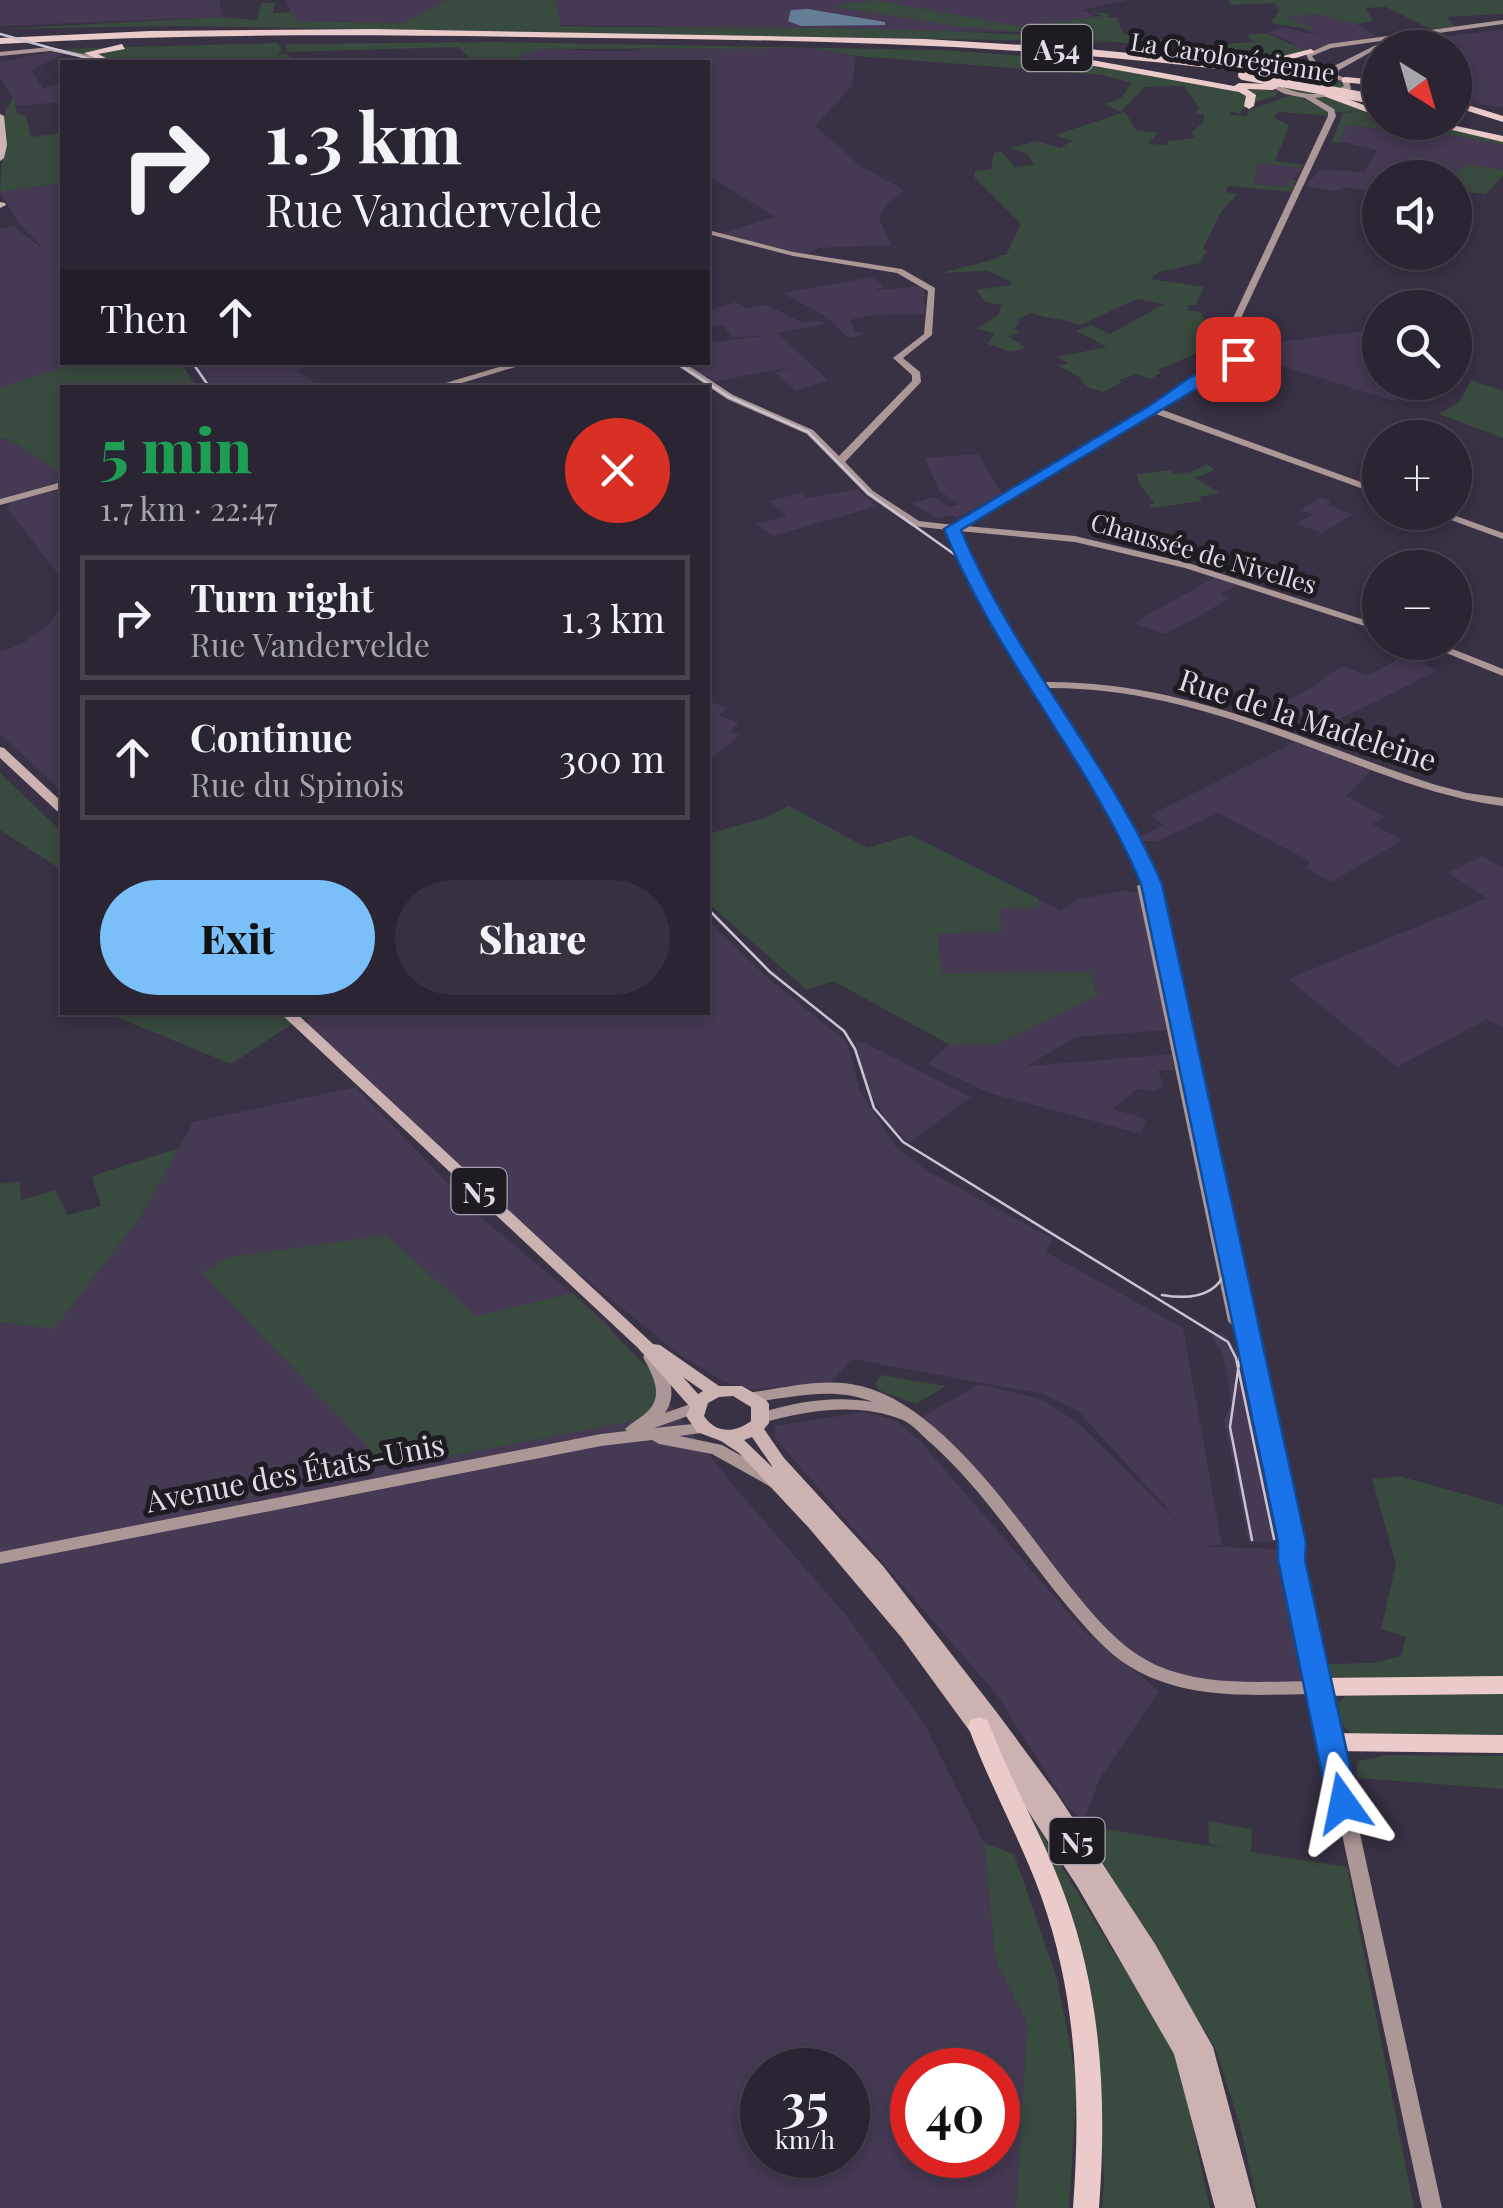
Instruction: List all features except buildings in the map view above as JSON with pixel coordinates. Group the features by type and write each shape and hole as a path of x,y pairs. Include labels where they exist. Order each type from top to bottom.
{"highway":[{"path":"0,29 499,33"},
{"name":"La Carolorégienne","path":"0,42 138,35 499,33 862,38 1081,50 1362,91"},
{"path":"47,49 474,38"},
{"name":"La Carolorégienne","path":"0,42 474,38 971,48 1246,72"},
{"path":"862,38 1108,44 1283,59 1310,52"},
{"path":"106,60 88,53 122,47"},
{"path":"971,48 1084,61 1208,83 1248,93 1252,98 1249,106"},
{"path":"1253,56 1294,71"},
{"path":"1340,78 1362,88"},
{"path":"1208,83 1274,87"},
{"path":"1322,97 1362,109"},
{"path":"1472,110 1503,122"},
{"path":"1332,114 1362,111"},
{"path":"1472,118 1503,122"},
{"path":"1472,123 1503,136"},
{"path":"1472,131 1503,136"},
{"path":"1318,1686 1503,1685"},
{"path":"979,1726 1052,1894 1074,1962 1090,2050 1092,2140 1086,2208"},
{"path":"1330,1742 1503,1744"}],"main road":[{"path":"1307,71 1315,66 1310,52 1364,39 1503,25"},
{"path":"1340,78 1307,71 1272,77 1274,87 1322,97 1348,87 1334,69 1363,51 1390,41 1503,25"},
{"path":"0,54 47,49 101,60"},
{"path":"47,49 86,60"},
{"path":"1322,97 1332,114 1229,337 1244,353 1242,356 952,529 968,565 1037,685 1097,781 1096,790 1129,848 1144,890 1236,1321 1248,1331 1318,1686 1432,2208"},
{"path":"0,158 4,145 1,110"},
{"path":"681,365 730,397 808,431 838,462 913,387 917,374 896,358 928,335 932,290 910,275 793,254 710,233"},
{"path":"444,385 517,365"},
{"path":"1154,410 1362,485"},
{"name":"Chaussée de Nivelles","path":"838,462 873,496 918,524 1075,539 1188,566 1362,622"},
{"path":"0,502 60,486"},
{"path":"1472,525 1503,536"},
{"path":"1470,660 1503,673"},
{"name":"Rue de la Madeleine","path":"1037,685 1144,692 1206,705 1412,780 1479,800 1503,802"},
{"path":"0,751 60,806"},
{"name":"N5","path":"289,1015 644,1344 697,1406 696,1420 703,1428 727,1436 746,1449 862,1574 979,1726 1084,1880 1184,2052 1226,2208"},
{"path":"638,1433 665,1400 664,1380 644,1344"},
{"name":"N5","path":"644,1344 673,1359 716,1392"},
{"path":"697,1406 716,1392 736,1390 754,1397 840,1388 878,1396 903,1409 946,1449 1106,1638 1127,1656 1149,1670 1204,1687 1318,1686"},
{"name":"N5","path":"754,1397 762,1408 759,1423 786,1472 877,1571 991,1720 1050,1800 1148,1950 1202,2047 1245,2208"},
{"path":"727,1436 785,1410 848,1404 914,1420"},
{"name":"Avenue des États-Unis","path":"638,1433 697,1406"},
{"name":"Avenue des États-Unis","path":"0,1558 638,1433 703,1428"},
{"path":"638,1433 704,1444 778,1483"}],"shaded area":[{"path":"0,0 219,0 223,17 0,26"},
{"path":"286,0 1128,0 1082,10 1096,16 1007,32 295,21"},
{"path":"1313,14 1357,24 1366,30 1362,30 1362,39 1306,51 1287,46 1294,43 1267,33 1283,27 1321,36 1305,30 1311,27 1284,18"},
{"path":"1503,30 1503,108 1472,103 1472,33"},
{"path":"667,47 811,48 856,56 852,86 815,126 859,165 904,190 888,203 879,218 891,245 818,248 806,255 718,234 776,217 710,177 710,60 516,60 542,49 622,51"},
{"path":"49,52 63,55 31,70 43,88 60,84 60,102 17,106 0,78 0,62"},
{"path":"1348,125 1362,127 1362,140 1472,139 1503,145 1503,170 1472,165 1472,160 1372,160 1377,150 1339,141"},
{"path":"1259,163 1302,168 1287,187 1253,184"},
{"path":"1319,170 1362,172 1362,190 1346,187 1335,191 1306,186"},
{"path":"60,183 60,365 71,365 0,388 0,229 13,226 46,251 18,223 0,192"},
{"path":"872,277 884,286 876,290 924,286 925,314 872,315 850,320 855,331 868,334 848,338 824,315 782,293"},
{"path":"736,302 746,308 767,305 801,322 820,321 825,324 777,333 828,380 796,391 774,372 798,366 712,382 683,365 710,365 710,343 761,336 732,337 723,325 710,327 710,310"},
{"path":"1362,331 1362,391 1250,356 1272,343"},
{"path":"193,365 315,365 296,370 317,385 207,385"},
{"path":"6,438 60,472 60,483 0,498 0,440"},
{"path":"978,454 1002,493 957,518 937,518 911,503 934,497 949,507 960,504 939,491 925,458"},
{"path":"60,489 60,576 7,508 11,502"},
{"path":"857,489 877,506 773,536 756,524 787,516 769,501 801,493 807,498"},
{"path":"1320,498 1331,501 1327,505 1353,514 1322,533 1296,524 1312,514 1300,510"},
{"path":"1215,577 1237,585 1220,594 1228,599 1196,618 1164,634 1134,623"},
{"path":"60,610 60,789 0,734 0,652 23,643 48,625"},
{"path":"1396,660 1426,660 1422,663 1437,671 1326,726 1275,706 1313,687 1339,668 1367,676"},
{"path":"710,702 727,708 719,716 739,722 729,732 740,735 710,759"},
{"path":"1295,742 1371,771 1346,796 1385,817 1372,824 1403,840 1331,882 1305,867 1311,862 1218,813 1158,841 1142,841 1139,837 1164,825 1150,815"},
{"path":"789,806 867,848 910,835 1061,911 1078,899 1124,891 1143,893 1168,1030 1076,1037 1027,1066 1172,1054 1174,1070 1158,1070 1164,1086 1156,1091 1137,1089 1113,1109 1146,1119 1141,1134 989,1093 928,1064 950,1044 833,981 807,990 710,905 710,833 765,818"},
{"path":"1482,856 1503,868 1503,1027 1487,1019 1397,1067 1288,979 1487,898 1448,873"},
{"path":"710,922 769,979 847,1042 860,1091 896,1147 926,1170 1053,1239 1046,1252 1183,1328 1222,1545 1202,1546 1292,1550 1318,1687 1237,1689 1158,1673 1081,1619 920,1418 980,1384 1040,1399 1076,1421 1182,1525 1078,1411 1043,1394 852,1359 831,1383 752,1389 725,1382 680,1355 562,1260 301,1028 313,1015 710,1015"},
{"path":"855,1041 971,1097 909,1143 888,1123 868,1089"},
{"path":"356,1087 478,1215 606,1322 738,1491 846,1615 925,1725 984,1843 995,1959 1027,2023 1020,2141 1020,2048 890,2048 890,2178 1018,2178 1016,2208 0,2208 0,1322 54,1328 142,1215 193,1122"},
{"path":"1222,1332 1235,1348 1241,1348 1242,1340 1244,1343 1244,1373 1277,1541 1249,1542 1224,1420 1230,1406 1229,1383 1222,1353 1212,1337"},
{"path":"864,1412 897,1421 921,1442 1083,1630 1159,1691 1099,1780 1084,1821 1067,1806 997,1695 775,1438 775,1426"}],"green space":[{"path":"446,0 556,0 561,26 906,30 1113,42 176,26 0,29 223,17 257,20 261,3 275,3 273,13 291,12 296,21 403,23"},
{"path":"875,0 1024,27 1102,16 1090,11 1117,18 1123,34 1226,47 1224,44 1254,42 1246,35 1267,33 1306,51 1275,58 955,26 830,6"},
{"path":"1228,0 1503,0 1503,14 1446,17 1456,27 1430,29 1386,7 1366,8 1373,21 1357,24 1313,14 1287,18 1314,28 1308,29 1270,23 1279,11 1275,3 1231,5"},
{"path":"500,42 944,50 1058,59 1233,88 1278,91 1276,96 1252,103 1253,98 1239,114 1230,111 1231,115 1247,116 1248,110 1292,95 1269,80 1289,74 1319,73 1348,83 1330,94 1362,107 1362,127 1348,125 1339,141 1343,143 1332,142 1343,113 1360,111 1335,112 1326,106 1332,116 1279,112 1274,117 1289,126 1275,161 1304,165 1302,168 1259,163 1253,184 1286,187 1290,180 1296,180 1292,192 1228,186 1226,192 1238,194 1221,212 1200,263 1159,272 1151,279 1204,287 1196,305 1189,305 1187,310 1202,313 1204,321 1227,327 1225,341 1158,370 1161,373 1150,379 1137,374 1119,380 1122,382 1103,392 1086,387 1079,377 1058,366 1068,363 1056,357 1107,347 1076,331 1091,325 1110,334 1164,304 1137,299 1080,325 1031,313 1017,320 1020,322 1014,329 1020,332 1008,336 1026,348 1012,352 987,344 995,333 976,329 998,315 1002,305 986,302 976,290 1011,285 1010,281 987,271 941,273 1006,255 1021,224 975,178 974,171 991,169 994,153 1001,151 1015,167 1034,165 1028,154 1011,148 1037,141 1060,148 1072,141 1055,135 1125,112 1136,130 1158,133 1148,144 1168,145 1167,141 1195,138 1192,132 1205,120 1203,114 1195,114 1199,107 1184,86 1145,87 1120,112 1105,104 1122,97 1131,83 1102,75 856,56 811,48 542,49 516,60 469,60 458,47 287,52 286,44"},
{"path":"278,43 282,51 275,57 286,53 292,60 104,60 63,49"},
{"path":"14,96 17,114 26,115 31,137 60,133 60,183 0,192 5,111"},
{"path":"1472,132 1503,140 1503,145 1472,139"},
{"path":"1472,165 1503,170 1503,176 1486,194 1472,192"},
{"path":"73,365 182,365 196,385 60,385 60,472 6,438 0,440 0,388"},
{"path":"1472,380 1503,391 1503,438 1472,426 1472,420 1455,420 1439,414 1459,402 1472,400"},
{"path":"1207,464 1215,470 1195,478 1220,493 1199,497 1202,501 1152,508 1149,505 1154,503 1137,474 1191,472"},
{"path":"0,773 60,830 60,869 0,830"},
{"path":"789,806 867,848 910,835 1039,899 1038,908 999,909 1002,931 937,934 942,973 1090,972 1097,996 997,1044 950,1045 833,981 807,990 710,905 710,833 765,818"},
{"path":"111,1015 287,1015 295,1022 231,1064"},
{"path":"179,1148 142,1215 54,1329 0,1322 0,1184 20,1181 21,1200 55,1190 68,1215 101,1206 92,1176"},
{"path":"386,1235 476,1316 573,1293 665,1385 654,1417 388,1468 202,1273 229,1257"},
{"path":"882,1375 946,1386 916,1404 878,1390 875,1383"},
{"path":"1399,1476 1503,1505 1503,1685 1335,1686 1327,1664 1373,1663 1401,1656 1406,1637 1381,1629 1396,1564 1372,1479"},
{"path":"1503,1694 1503,1739 1360,1737 1343,1725 1336,1705 1346,1696"},
{"path":"1388,1755 1503,1756 1503,1789 1357,1778 1357,1761"},
{"path":"1026,1808 1178,2057 1210,2208 1102,2208 1104,2181 1095,2035"},
{"path":"1208,1821 1252,1829 1251,1852 1347,1867 1414,2208 1258,2208 1240,2125 1215,2048 1080,1825 1224,1848 1209,1844"},
{"path":"984,1843 1014,1854 1057,1979 1077,2082 1069,2208 1016,2208 1027,2023 995,1959"}],"water":[{"path":"808,9 885,25 801,26 788,21 791,10"}],"tram line":[{"path":"0,34 94,60"},
{"path":"194,365 208,385"},
{"path":"680,365 729,397 808,432 868,493 961,559 1132,846 1149,892 1167,968 1244,1328 1238,1369"},
{"path":"710,911 770,972 844,1031 855,1049 874,1108 903,1142 1228,1342 1238,1369"},
{"path":"1162,1295 1203,1294 1218,1283 1228,1264"},
{"path":"1238,1369 1274,1539"},
{"path":"1238,1369 1230,1427 1252,1540"}],"route":[{"path":"1238,359 1195,381 1154,410 952,529 964,558 1018,653 1128,830 1152,884 1248,1321 1255,1372 1292,1542 1292,1560 1343,1803"}]}
